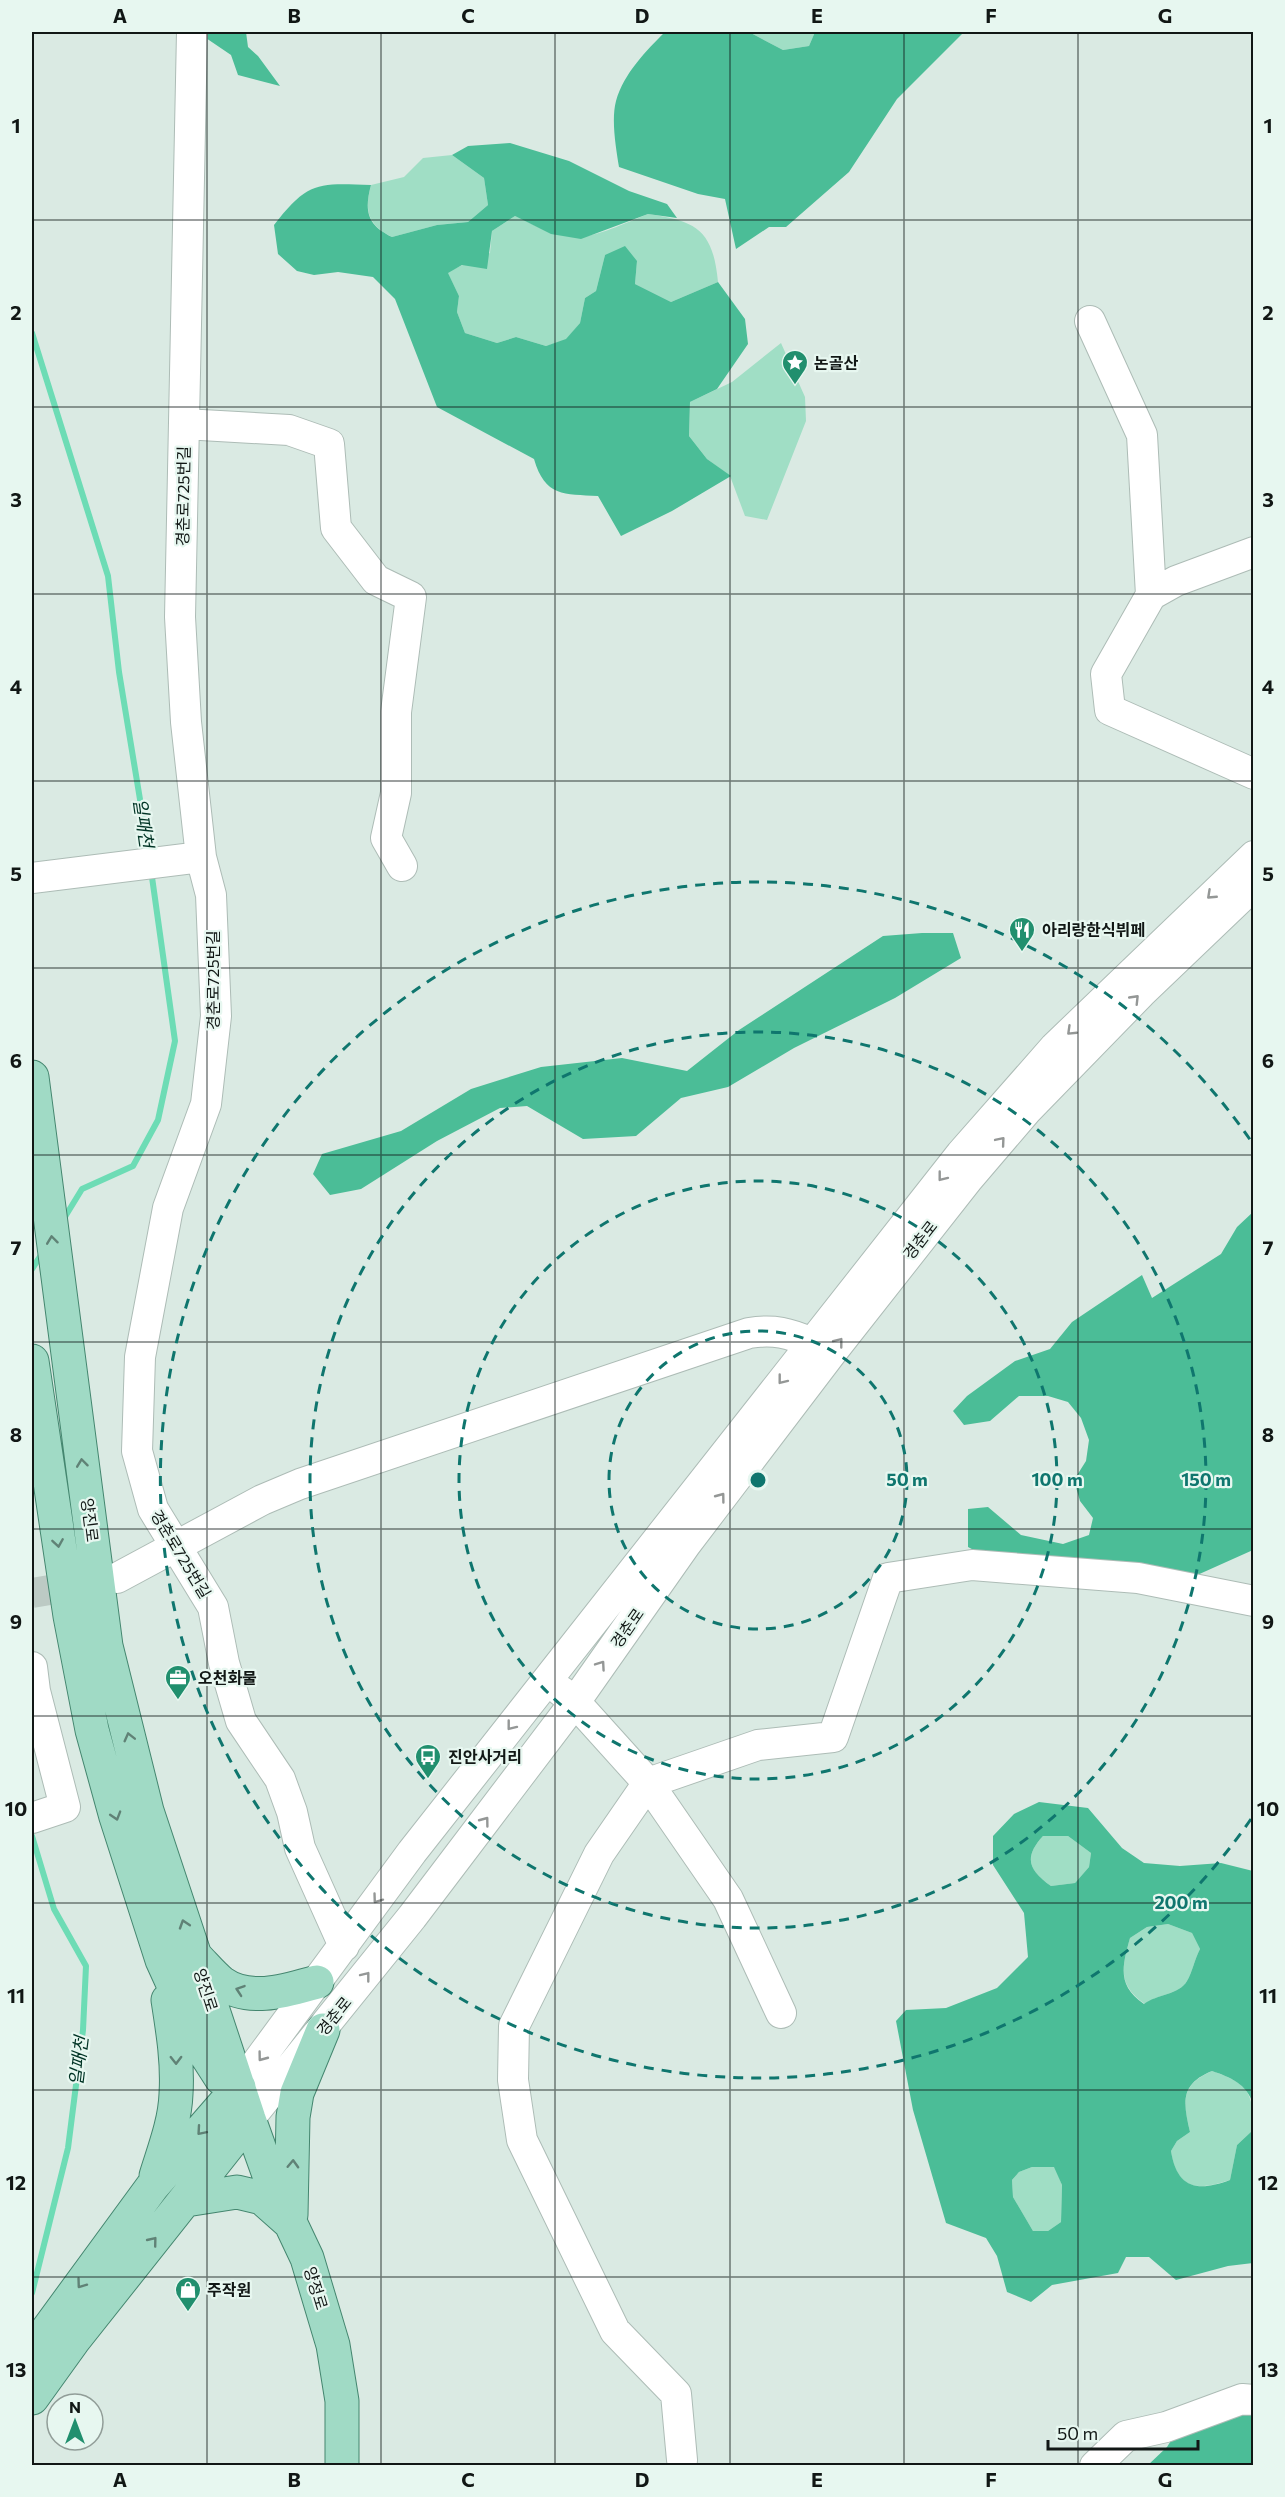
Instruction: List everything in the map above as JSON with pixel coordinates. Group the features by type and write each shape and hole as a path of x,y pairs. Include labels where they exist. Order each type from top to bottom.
{"main road":[{"name":"양진로","path":"32,1077 106,1646 147,1810 240,2100"},
{"name":"양진로","path":"32,1361 70,1616 93,1730 116,1817 162,1960 203,2050 240,2100"},
{"path":"195,1956 223,1984 247,1994 280,1992 317,1982"},
{"path":"152,2187 168,2139 176,2096 176,2048 162,1960"},
{"path":"290,2223 293,2117 297,2093 323,2030"},
{"name":"경춘로","path":"35,2347 152,2187 240,2100"},
{"name":"경춘로","path":"36,2392 73,2341 186,2200 240,2100"},
{"name":"양정로","path":"240,2100 273,2186 307,2258 333,2345 342,2401 342,2466"},
{"path":"186,2200 237,2192 262,2198 290,2223"}],"street":[{"name":"경춘로725번길","path":"192,32 180,617 195,857 212,895 216,1016 206,1104 168,1208 140,1357 137,1450 153,1509 213,1607 224,1663 241,1721 280,1779 292,1812 300,1848 344,1946"},
{"path":"1090,321 1142,435 1151,595"},
{"path":"184,424 289,430 329,444 336,528 376,580 411,597 396,712 396,793 386,838 402,866"},
{"path":"1254,552 1176,581 1151,595 1106,674 1110,710 1254,774"},
{"name":"경춘로","path":"240,2100 317,1982 412,1852 961,1154 1055,1047 1254,856"},
{"path":"32,878 195,857"},
{"name":"경춘로","path":"240,2100 323,2030 575,1702 686,1544 832,1352 968,1179 1035,1101 1141,993 1254,885"},
{"path":"117,1578 175,1546 300,1484 724,1339 770,1330 788,1332 812,1343"},
{"path":"682,2460 676,2394 615,2331 522,2140 513,2080 514,2026 599,1854 648,1783 758,1745 833,1737 888,1578 972,1565 1138,1578 1254,1601"},
{"path":"32,1667 35,1691 65,1807 42,1815"},
{"path":"547,1680 575,1702 648,1783 728,1899 781,2013"},
{"path":"1095,2466 1126,2436 1166,2427 1242,2399 1254,2400"}],"green space":[{"path":"203,32 246,32 248,47 258,56 280,86 238,75 231,55 203,36"},
{"path":"665,32 749,32 783,50 809,46 815,32 964,32 897,99 849,172 786,227 769,227 736,249 725,199 698,194 619,167 614,125 616,101 630,72"},
{"path":"749,32 815,32 809,46 783,50"},
{"path":"510,143 569,161 629,191 667,204 677,218 648,214 581,239 551,234 515,216 492,231 487,269 462,265 448,273 459,296 457,312 465,333 497,343 516,337 546,346 566,339 580,323 585,298 596,291 605,255 625,246 637,261 635,284 671,302 718,282 745,319 748,344 717,389 690,402 689,436 707,459 731,476 672,511 621,536 598,496 557,491 544,481 534,459 437,407 395,299 373,277 338,272 314,275 297,271 278,254 274,225 306,192 326,185 371,185 368,202 370,216 377,227 392,237 437,225 468,222 488,205 484,178 452,155 468,146"},
{"path":"452,155 484,178 488,205 468,222 437,225 392,237 373,222 368,210 371,185 404,177 423,158"},
{"path":"648,214 679,220 700,231 712,250 718,282 671,302 635,284 637,261 605,255 596,291 585,298 580,323 566,340 546,346 516,337 497,343 465,333 457,312 459,296 447,272 490,253 492,231 515,216 554,233 582,236 610,229"},
{"path":"781,343 805,397 806,421 767,520 745,516 730,476 707,459 689,436 690,402 732,382"},
{"path":"953,933 961,958 895,998 794,1048 728,1087 681,1098 636,1136 583,1139 527,1106 500,1108 437,1141 361,1189 330,1195 313,1174 322,1154 401,1131 471,1089 541,1067 622,1058 687,1071 739,1030 883,936"},
{"path":"1253,1212 1253,1550 1195,1576 991,1559 968,1547 968,1509 988,1507 1021,1535 1063,1544 1089,1535 1093,1518 1080,1501 1074,1480 1086,1461 1089,1440 1081,1418 1068,1402 1048,1396 1019,1396 990,1421 964,1425 953,1411 967,1396 1015,1361 1050,1349 1072,1322 1142,1275 1152,1298 1221,1254 1237,1227"},
{"path":"1039,1802 1088,1808 1122,1848 1144,1863 1180,1866 1221,1863 1253,1871 1253,2104 1247,2091 1231,2079 1212,2071 1202,2076 1194,2082 1186,2095 1185,2103 1190,2132 1177,2141 1171,2151 1178,2173 1184,2180 1199,2186 1219,2184 1230,2180 1237,2145 1253,2130 1253,2263 1228,2266 1176,2280 1149,2257 1126,2257 1118,2273 1052,2285 1031,2302 1007,2292 997,2256 986,2238 946,2223 913,2110 896,2021 906,2010 946,2008 997,1988 1028,1957 1024,1913 993,1865 993,1836 1014,1814","holes":["1043,1836 1068,1836 1091,1853 1089,1867 1075,1883 1051,1886 1038,1875 1031,1863 1031,1857","1168,1924 1192,1933 1200,1949 1189,1978 1183,1986 1144,2004 1129,1990 1124,1967 1130,1938 1147,1927","1032,2167 1054,2167 1062,2185 1061,2222 1048,2231 1033,2231 1013,2197 1012,2180 1019,2172"]},
{"path":"1043,1836 1068,1836 1091,1853 1089,1867 1075,1883 1051,1886 1038,1875 1031,1863 1031,1857"},
{"path":"1168,1924 1192,1933 1200,1949 1189,1978 1183,1986 1145,2004 1130,1990 1124,1975 1130,1938 1147,1927"},
{"path":"1212,2071 1234,2080 1246,2091 1252,2107 1253,2130 1237,2145 1230,2180 1208,2186 1198,2186 1190,2184 1178,2174 1171,2151 1177,2141 1190,2132 1185,2103 1189,2089 1194,2082"},
{"path":"1032,2167 1055,2167 1062,2185 1061,2222 1048,2231 1033,2231 1013,2197 1012,2180 1019,2172"},
{"path":"1253,2409 1253,2465 1147,2466 1167,2447 1177,2431"}],"waterway":[{"name":"일패천","path":"32,333 108,576 119,672 149,854"},
{"name":"일패천","path":"63,1220 82,1189 133,1166 158,1120 175,1041 151,870"},
{"name":"일패천","path":"32,1269 43,1252"},
{"name":"일패천","path":"32,1836 54,1909 86,1966 83,2030 68,2148 32,2293"}],"tunnel":[{"path":"32,1593 91,1583"}],"place":[{"name":"논골산","path":"795,386"},
{"name":"아리랑한식뷔페","path":"1022,953"},
{"name":"오천화물","path":"178,1701"},
{"name":"진안사거리","path":"428,1780"},
{"name":"주작원","path":"188,2313"}]}
